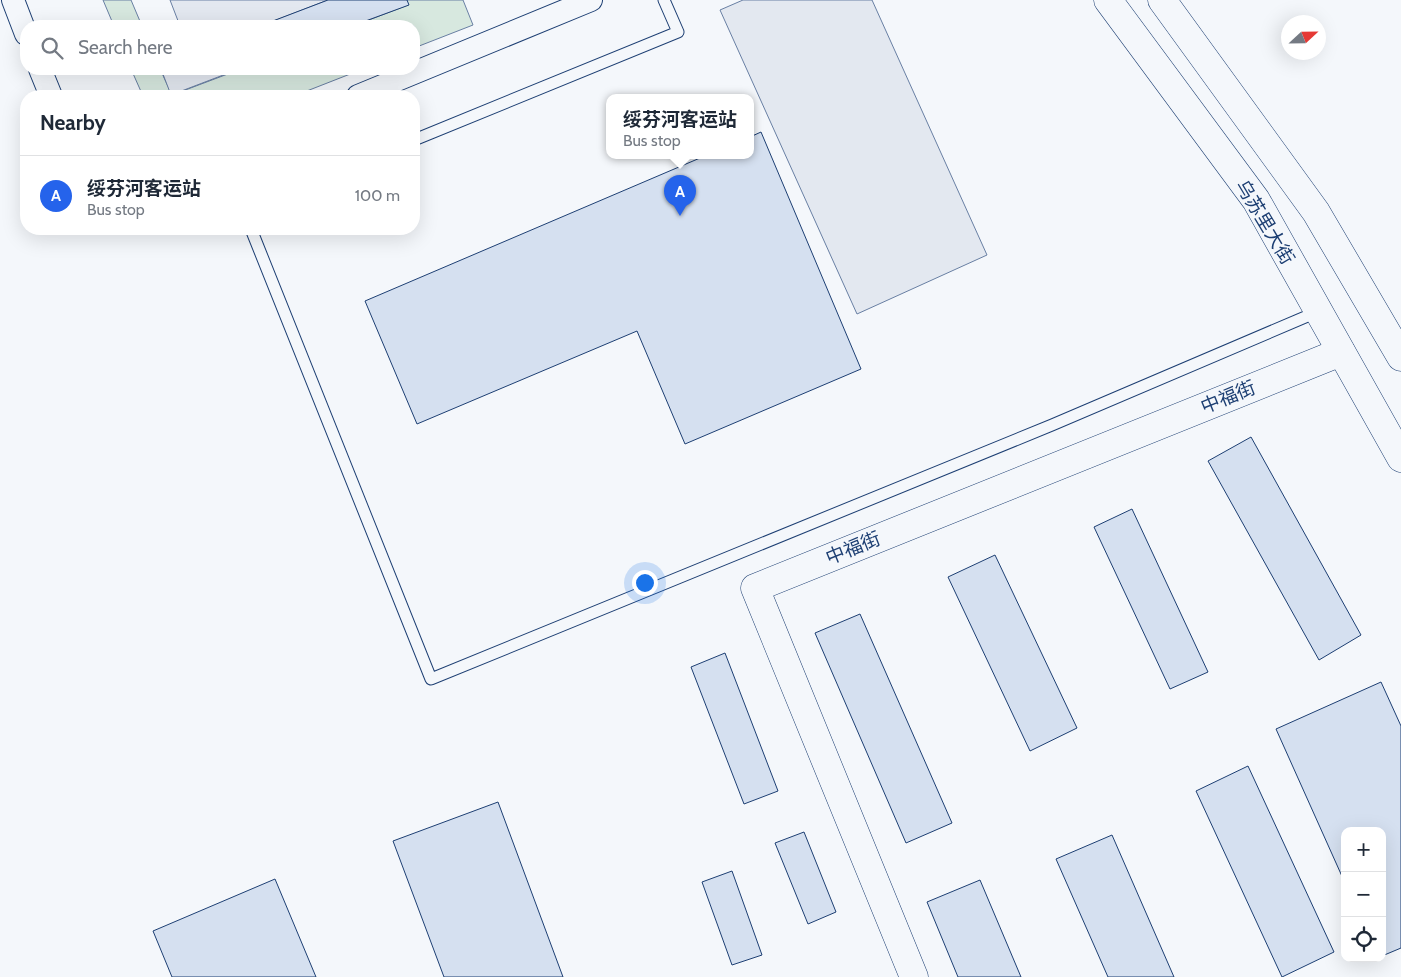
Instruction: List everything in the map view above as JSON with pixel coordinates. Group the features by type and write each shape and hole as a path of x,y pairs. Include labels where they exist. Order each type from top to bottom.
{"main road":[{"name":"乌苏里大街","path":"1108,0 1256,200 1317,312 1401,458"},
{"path":"1162,0 1316,212 1401,357"},
{"name":"中福街","path":"914,977 755,588 1341,352"}],"street":[{"path":"13,0 21,20"},
{"path":"420,70 591,0"},
{"path":"42,75 48,90"},
{"path":"373,90 409,75"}],"lane":[{"path":"420,138 678,32 664,0"},
{"path":"253,235 431,679 1052,424 1317,312"}],"shaded area":[{"path":"103,0 131,0 139,20 111,20"},
{"path":"170,0 328,0 276,20 178,20"},
{"path":"407,0 463,0 473,25 420,46 420,20 369,20 408,5"},
{"path":"743,0 872,0 987,255 857,314 720,10"},
{"path":"134,75 163,75 170,90 140,90"},
{"path":"163,75 223,75 184,90 169,90"},
{"path":"225,75 348,75 309,90 185,90"}],"building":[{"path":"328,0 407,0 409,5 368,20 276,20"},
{"path":"761,132 861,369 685,444 637,331 417,424 365,301 698,159 754,159 754,135"},
{"path":"1251,437 1361,635 1319,660 1208,461"},
{"path":"1132,509 1208,672 1170,689 1094,527"},
{"path":"995,555 1077,728 1030,751 948,577"},
{"path":"860,614 952,823 906,843 815,633"},
{"path":"725,653 778,791 744,804 691,667"},
{"path":"1381,682 1401,726 1401,948 1386,954 1386,827 1341,827 1341,874 1276,729"},
{"path":"1248,766 1334,952 1282,977 1196,791"},
{"path":"498,802 563,977 444,977 393,841"},
{"path":"804,832 836,912 808,924 775,843"},
{"path":"1112,835 1174,977 1108,977 1056,859"},
{"path":"732,871 762,955 732,965 702,882"},
{"path":"275,879 316,977 172,977 153,931"},
{"path":"980,880 1021,977 958,977 927,902"}],"place":[{"name":"绥芬河客运站","path":"680,216"}]}
